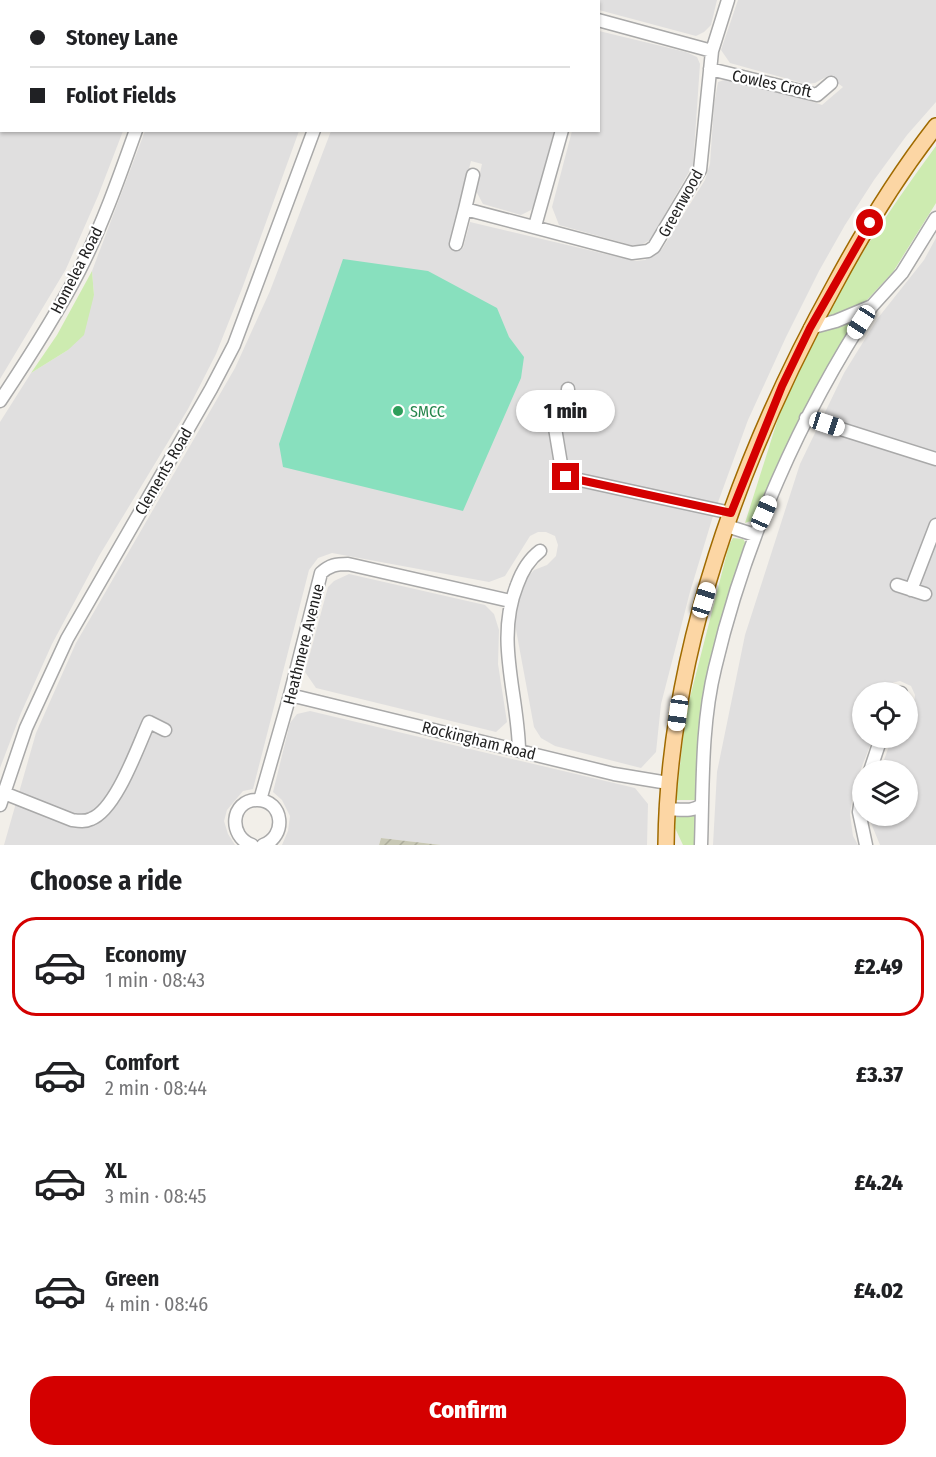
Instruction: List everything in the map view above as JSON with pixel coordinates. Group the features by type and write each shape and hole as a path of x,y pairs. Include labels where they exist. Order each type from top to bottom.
{"main road":[{"path":"666,845 668,783 678,713 698,618 729,520 782,386 810,328 880,206 915,152 936,126"}],"street":[{"name":"Greenwood","path":"465,209 632,253 648,251 654,247 700,170 712,51 728,0"},
{"path":"600,21 712,51"},
{"name":"Cowles Croft","path":"710,69 817,95 831,83"},
{"name":"Homelea Road","path":"0,401 36,348 79,270 115,189 135,132"},
{"name":"Clements Road","path":"2,799 26,729 67,639 234,345 313,132"},
{"path":"535,226 561,132"},
{"path":"456,244 473,175"},
{"path":"701,845 705,727 714,669 755,535 806,418 840,355 872,306 902,273 936,218"},
{"path":"810,328 836,321 872,306"},
{"path":"588,410 567,395 554,422 562,470 566,477 729,520 755,535"},
{"path":"806,418 936,459"},
{"path":"911,590 936,525"},
{"path":"519,750 518,723 508,674 506,629 510,601 521,574 531,558 540,551"},
{"name":"Heathmere Avenue","path":"260,800 321,573 334,564 348,564 510,601"},
{"path":"897,585 925,594"},
{"name":"Rockingham Road","path":"290,695 614,774 668,783"},
{"path":"2,799 72,820 91,819 102,813 118,791 149,722 165,730"},
{"path":"252,845 238,836 235,817 248,802 260,800 272,806 279,816 280,823 277,835 263,845"},
{"path":"666,809 693,809 699,808 702,804"},
{"path":"862,826 866,845"}],"shaded area":[{"path":"600,0 717,0 711,25 696,36 600,10"},
{"path":"738,0 936,0 936,102 907,135 845,225 786,337 748,420 713,516 690,592 661,704 656,752 641,768 555,746 541,738 534,727 514,619 519,597 527,578 534,570 547,565 556,556 558,545 555,536 546,532 538,532 530,536 505,576 489,582 332,553 318,558 309,570 253,789 243,791 227,810 224,821 235,845 4,845 36,733 76,643 235,368 270,291 331,132 554,132 535,203 531,210 521,215 483,204 476,191 482,164 471,161 449,246 463,248 470,222 635,261 645,260 662,249 705,180 710,164 718,82 727,79 822,105 843,87 828,76 815,83 806,84 730,63 721,50"},
{"path":"600,31 686,52 697,57 700,64 693,165 650,240 641,245 631,245 559,225 552,207 572,132 600,132"},
{"path":"0,132 123,132 66,269 0,379"},
{"path":"145,132 299,132 216,354 188,409 99,556 52,644 21,713 0,768 0,422 31,373 68,350 94,295 92,271"},
{"path":"936,238 936,845 880,845 872,826 918,826 918,760 884,760 888,748 918,748 918,682 900,681 852,682 852,748 869,748 864,760 852,760 850,814 853,836 858,845 713,845 717,772 745,635 800,464 844,373 878,318 924,260"},
{"path":"349,574 485,605 494,614 499,630 498,664 507,722 496,732 316,688 305,672 328,587 334,581"},
{"path":"310,711 635,788 648,804 647,845 441,845 381,838 379,845 282,845 288,831 290,816 282,800 273,792 290,723 297,714"},
{"path":"381,838 441,845 379,845"}],"green space":[{"path":"936,146 936,203 893,272 866,301 823,320 876,231"},
{"name":"SMCC","path":"343,259 428,271 497,308 509,337 524,357 521,378 463,511 283,467 279,444"},
{"path":"92,271 94,295 84,335 68,350 31,373 57,335"},
{"path":"852,319 854,323 783,452 754,520 745,523 781,409 817,331"},
{"path":"733,538 743,539 747,545 716,641 699,734 697,794 695,800 676,800 686,713 729,545"},
{"path":"675,815 696,815 699,820 698,845 683,845 675,828"}],"place":[{"name":"SMCC","path":"398,411"}],"route":[{"path":"566,477 731,513 782,386 810,328 870,223"}]}
